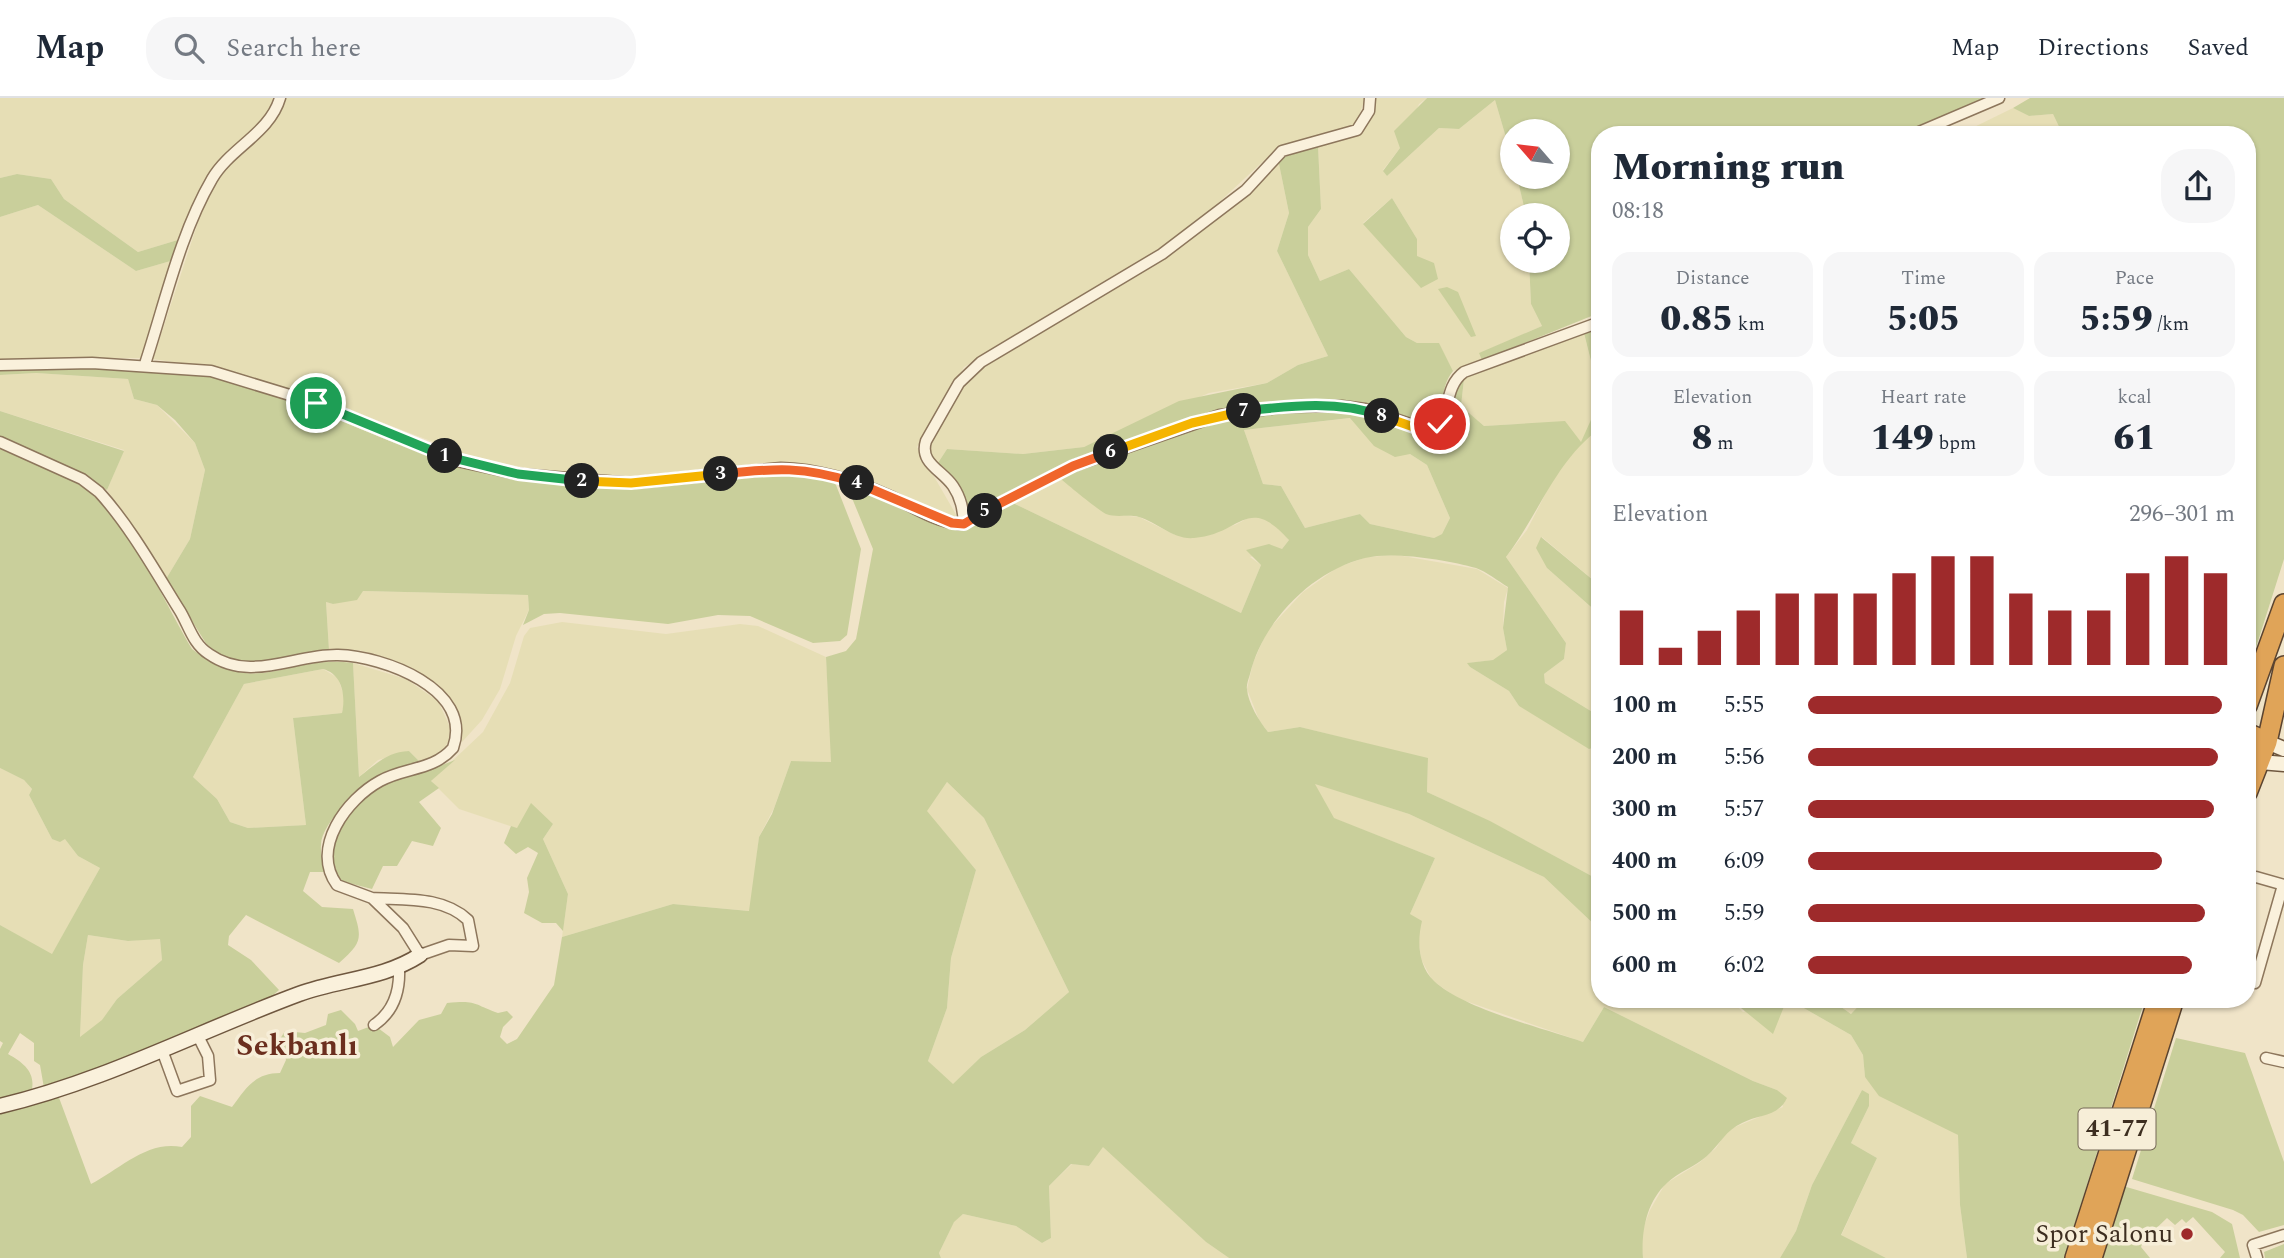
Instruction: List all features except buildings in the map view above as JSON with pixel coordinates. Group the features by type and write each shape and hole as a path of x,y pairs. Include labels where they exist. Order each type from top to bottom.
{"highway":[{"path":"2256,681 2284,604"},
{"path":"2256,760 2275,746 2284,666"},
{"path":"2256,737 2275,746"},
{"name":"41-77","path":"2076,1258 2155,1008"},
{"name":"41-77","path":"2092,1258 2171,1008"}],"street":[{"path":"145,364 202,197 220,167 267,123 280,98"},
{"path":"964,524 959,495 927,460 924,450 926,441 964,377 995,352 1162,254 1247,190 1282,151 1357,130 1367,117 1370,98"},
{"path":"1933,126 1999,98"},
{"path":"0,365 145,364 211,371 319,404 445,457 518,474 631,483 781,468 803,469 871,488 943,521 964,524 1073,466 1220,415 1285,407 1342,406 1365,410 1431,432 1444,418 1450,388 1464,372 1591,325"},
{"path":"0,442 82,479 99,492 174,602 196,642 209,655 229,665 242,667 269,666 325,656 358,658 413,676 442,696 456,724 453,748 435,764 392,776 375,784 350,808 330,836 328,848 334,881 340,887 372,898 442,904 468,919 472,946 449,945 420,955 399,969 301,993 81,1083 0,1105"},
{"path":"2256,762 2284,764"},
{"path":"2256,877 2284,885 2256,980"},
{"path":"372,898 403,928 420,955"},
{"path":"374,1026 386,1015 396,997 399,969"},
{"path":"162,1050 177,1091 210,1080 208,1056 198,1036"},
{"path":"2266,1058 2284,1062"},
{"path":"2257,1258 2253,1245 2284,1235"}],"shaded area":[{"path":"0,98 275,98 270,112 215,166 181,239 138,252 64,199 51,179 17,174 0,178"},
{"path":"283,98 1365,98 1355,128 1272,153 1173,245 964,367 917,447 958,518 817,465 736,467 596,479 481,460 312,396 218,369 153,359 203,207 222,168"},
{"path":"1373,98 1427,98 1419,104 1400,148 1383,170 1387,176 1439,128 1459,129 1495,100 1501,119 1500,189 1520,189 1523,203 1500,203 1500,273 1530,273 1531,304 1542,326 1480,353 1482,360 1453,371 1439,344 1417,343 1406,337 1349,269 1320,281 1308,255 1308,227 1321,209 1318,146 1354,137 1362,131","holes":["1392,198 1417,239 1416,256 1363,223"]},
{"path":"2013,108 2029,116 2053,114 2059,126 1976,126"},
{"path":"1278,159 1289,213 1277,251 1328,356 1298,365 1267,383 1209,393 1084,447 1023,454 947,449 936,466 930,461 928,445 963,382 973,372 1147,268"},
{"path":"38,205 136,271 174,260 142,358 0,359 0,217"},
{"path":"1584,333 1591,361 1591,424 1583,441 1591,435 1591,578 1542,537 1547,568 1591,607 1591,711 1545,683 1544,674 1564,659 1566,643 1506,557 1527,530 1554,477 1581,442 1518,424 1484,426 1461,406 1464,379"},
{"path":"36,373 128,379 134,399 157,405 195,443 205,470 190,539 166,579 107,490 124,450 0,411 0,375"},
{"path":"1351,418 1375,446 1410,454 1427,465 1450,518 1442,534 1434,538 1370,524 1360,514 1305,528 1281,486 1263,484 1244,430"},
{"path":"1060,478 1107,514 1139,517 1175,535 1235,525 1250,517 1261,517 1274,523 1289,540 1282,549 1250,557 1261,565 1241,613 1013,503"},
{"path":"1397,555 1477,569 1508,588 1504,602 1503,628 1507,650 1494,660 1468,663 1470,667 1509,691 1519,706 1591,742 1591,876 1491,822 1427,792 1428,759 1300,727 1268,732 1259,720 1247,689 1253,663 1267,631 1303,592 1338,567 1367,557"},
{"path":"362,591 528,595 529,610 516,636 500,689 482,720 462,742 461,722 456,706 431,681 383,657 358,650 329,650 326,602 333,604"},
{"path":"562,622 666,634 740,624 758,626 826,657 832,762 791,761 774,808 759,837 750,911 673,904 562,937 568,894 543,839 553,824 516,828 459,809 431,781 483,732 510,683 524,636 530,628"},
{"path":"353,663 406,679 438,701 450,727 450,738 437,756 420,762 409,751 378,760 359,777"},
{"path":"323,669 338,678 345,699 342,713 293,718 306,825 248,828 230,822 217,799 193,777 244,684"},
{"path":"0,768 24,780 32,789 29,795 52,839 65,838 78,856 100,868 52,955 0,925"},
{"path":"947,782 984,818 1069,992 1025,1030 981,1057 953,1085 928,1061 947,1008 951,958 976,870 926,811"},
{"path":"1314,783 1409,814 1544,877 1591,921 1591,1008 1603,1008 1583,1042 1457,998 1432,980 1421,959 1418,937 1410,914 1435,858 1333,818"},
{"path":"88,935 128,941 160,938 162,960 117,999 102,1021 80,1038 83,965"},
{"path":"1606,1008 1739,1008 1743,1012 1757,1008 1804,1008 1851,1035 1863,1055 1865,1077 1958,1135 1960,1205 1967,1258 1886,1258 1841,1236 1877,1158 1851,1143 1869,1106 1862,1090 1812,1185 1796,1231 1780,1258 1643,1258 1641,1234 1650,1210 1665,1184 1699,1163 1716,1148 1728,1130 1783,1107 1777,1090 1753,1081"},
{"path":"1843,1008 1857,1008 1851,1014"},
{"path":"1103,1146 1206,1242 1229,1258 941,1258 939,1253 954,1221 963,1214 1016,1226 1042,1243 1051,1238 1049,1186 1072,1164 1089,1166"}],"green space":[{"path":"1427,98 1985,98 1920,126 1591,126 1591,316 1482,360 1479,353 1542,326 1531,304 1530,273 1570,273 1570,203 1523,203 1520,189 1570,189 1570,119 1501,119 1495,100 1459,129 1439,128 1387,176 1383,171 1400,148 1394,131"},
{"path":"2030,98 2284,98 2284,559 2256,648 2256,126 2059,126 2053,114 2029,116 2013,108"},
{"path":"1318,146 1321,209 1308,227 1308,255 1320,281 1349,269 1406,337 1417,343 1439,343 1453,371 1445,387 1440,411 1433,423 1427,427 1368,405 1266,404 1237,407 1089,455 967,518 936,466 947,449 1023,454 1084,447 1179,401 1267,383 1298,365 1328,356 1277,251 1289,213 1278,159"},
{"path":"17,174 51,179 64,199 138,252 181,239 174,260 136,271 38,205 0,217 0,178"},
{"path":"1392,198 1417,239 1417,256 1434,263 1438,279 1421,288 1363,224"},
{"path":"1447,287 1458,292 1476,336 1471,337 1438,289"},
{"path":"1591,330 1591,361 1584,333"},
{"path":"140,368 210,375 275,395 432,457 495,475 526,480 615,487 761,473 792,472 819,476 836,485 861,549 847,635 840,641 813,643 750,616 718,615 668,624 560,613 544,614 523,625 529,610 528,595 363,591 357,600 333,604 326,602 329,650 265,662 233,661 219,655 207,645 166,579 190,539 205,470 195,443 175,420 157,405 134,399 128,379 36,373 0,375 0,369"},
{"path":"1464,379 1461,406 1484,426 1565,421 1581,442 1591,420 1591,436 1559,473 1506,557 1566,643 1564,659 1544,674 1545,683 1591,711 1591,748 1519,706 1509,691 1470,667 1467,663 1493,660 1507,650 1503,628 1508,587 1476,568 1436,559 1390,555 1365,558 1326,574 1309,586 1278,617 1256,654 1247,686 1249,700 1268,732 1300,727 1428,758 1427,792 1490,821 1591,876 1591,921 1544,877 1409,814 1315,784 1334,818 1435,858 1410,914 1422,921 1419,945 1425,968 1434,981 1447,991 1504,1017 1583,1042 1603,1008 1606,1008 1753,1081 1777,1090 1787,1098 1779,1109 1736,1126 1707,1156 1671,1179 1660,1191 1646,1218 1643,1258 1229,1258 1206,1242 1103,1147 1089,1166 1071,1164 1049,1186 1051,1238 1042,1243 1016,1226 963,1214 954,1222 939,1253 941,1258 0,1258 0,1109 58,1095 91,1184 145,1152 169,1146 182,1147 191,1137 191,1106 200,1096 232,1107 258,1079 280,1073 286,1060 280,1039 285,1031 305,1033 326,1025 328,1014 341,1010 358,1031 374,1025 390,1037 393,1047 419,1020 441,1014 447,1003 464,1002 498,1013 507,1011 513,1017 503,1027 500,1037 507,1044 517,1039 554,985 562,937 673,904 749,911 759,837 772,814 791,761 831,762 826,657 846,651 856,639 873,549 847,486 850,484 954,530 965,530 1013,503 1241,613 1261,565 1246,550 1269,544 1282,549 1289,540 1275,526 1263,519 1253,518 1210,535 1186,538 1172,534 1146,519 1106,514 1060,478 1194,428 1226,419 1278,412 1349,410 1427,438 1444,430 1458,383","holes":["1350,418 1374,446 1395,457 1410,454 1427,465 1450,518 1442,534 1434,538 1370,524 1360,514 1305,528 1281,486 1263,484 1244,430","947,782 984,818 1069,992 1025,1030 981,1057 953,1084 928,1061 947,1008 951,958 976,870 927,811"]},
{"path":"0,411 124,451 107,490 70,467 0,438"},
{"path":"0,449 60,474 92,494 135,547 192,649 215,664 254,673 308,664 353,663 359,777 382,760 401,752 409,751 420,762 388,771 366,785 345,804 328,825 323,836 321,848 325,872 310,872 303,891 322,907 353,909 358,939 353,950 339,963 246,915 229,936 228,945 251,960 279,990 271,997 166,1043 44,1088 40,1065 34,1061 34,1043 20,1033 8,1054 31,1074 31,1093 0,1101 0,1049 3,1043 0,1041 0,925 52,954 100,868 78,856 65,839 60,842 52,839 29,795 32,789 24,780 0,768","holes":["323,669 335,675 341,686 342,713 293,718 306,825 248,828 230,822 217,799 193,777 244,684","88,935 128,941 160,939 162,960 117,999 102,1020 80,1037 83,965"]},
{"path":"1541,537 1591,578 1591,607 1547,568 1536,548"},
{"path":"455,760 431,781 439,788 419,802 441,828 433,846 412,841 397,866 383,866 372,889 341,881 335,868 332,845 339,828 352,810 383,784"},
{"path":"531,803 553,824 543,839 568,894 563,931 556,923 542,923 524,913 529,892 527,878 538,853 528,847 516,854 504,843 511,826 517,828"},
{"path":"1741,1008 1783,1008 1773,1034"},
{"path":"1804,1008 1843,1008 1851,1014 1857,1008 2142,1008 2064,1258 1967,1258 1960,1205 1958,1135 1879,1096 1865,1077 1863,1055 1851,1035"},
{"path":"2176,1038 2245,1053 2284,1162 2284,1225 2259,1232 2243,1215 2233,1210 2132,1179"},
{"path":"1862,1090 1869,1094 1869,1106 1851,1143 1877,1158 1841,1235 1886,1258 1780,1258 1796,1231 1812,1185"},
{"path":"2123,1186 2212,1212 2232,1224 2240,1258 2220,1258 2225,1252 2193,1217 2186,1223 2182,1219 2175,1225 2167,1218 2143,1241 2141,1247 2150,1258 2102,1258"},
{"path":"2284,1244 2284,1258 2265,1258 2264,1252"}],"place":[{"name":"Spor Salonu","path":"2187,1234"}],"district":[{"name":"Sekbanlı","path":"297,1046"}],"route":[{"path":"316,403 445,457 475,466 573,480 631,483 781,468 803,469 861,484 943,521 958,524 964,524 1073,466 1220,415 1320,405 1354,407 1431,432 1440,424"}]}
